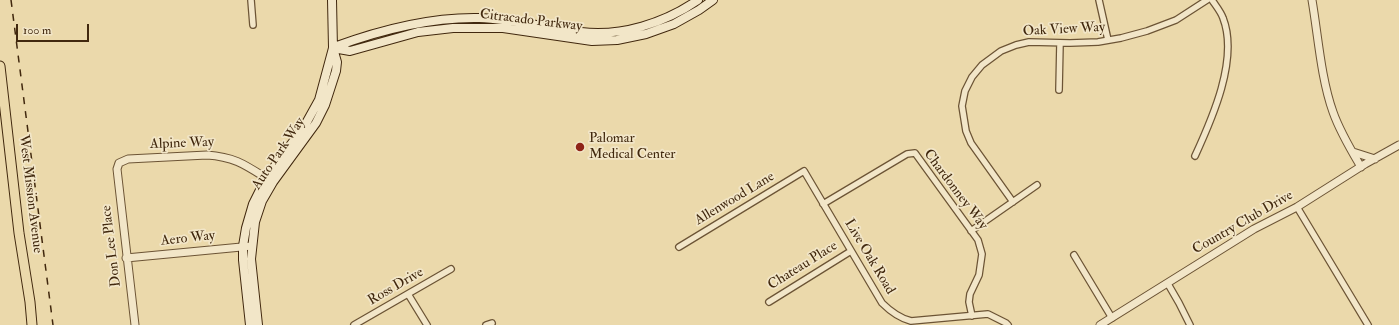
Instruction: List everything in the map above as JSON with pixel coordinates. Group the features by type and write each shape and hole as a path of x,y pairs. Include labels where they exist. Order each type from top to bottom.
{"main road":[{"name":"Auto Park Way","path":"258,325 252,265 252,246 255,222 262,201 272,182 316,123 325,105 336,71 337,62 333,48 332,0"},
{"name":"Citracado Parkway","path":"333,48 405,25 428,21 455,19 477,18 498,20 582,32 616,31 642,26 666,18 682,11 698,0"},
{"name":"Citracado Parkway","path":"333,48 350,52 418,32 453,28 503,28 592,42 617,40 646,34 674,24 713,0"},
{"name":"Auto Park Way","path":"250,325 244,277 243,246 246,228 253,204 266,178 311,115 318,100 333,48"},
{"name":"West Mission Avenue","path":"0,66 32,325"}],"street":[{"path":"251,0 254,25"},
{"path":"1099,0 1108,40"},
{"name":"Oak View Way","path":"1013,202 971,143 966,131 962,106 965,91 972,77 982,65 1001,51 1016,44 1029,42 1070,43 1108,40 1147,31 1176,20 1207,0"},
{"path":"1195,156 1219,95 1229,46 1223,17 1212,0"},
{"path":"1312,0 1325,86 1329,100 1340,128 1361,167"},
{"path":"1059,90 1060,43"},
{"name":"Country Club Drive","path":"1100,325 1254,229 1298,207 1399,145"},
{"path":"1353,152 1374,159"},
{"name":"Chardonney Way","path":"823,204 907,154 915,153 978,240 982,254 979,275 970,294 969,302 972,316"},
{"name":"Alpine Way","path":"119,163 128,159 207,155 227,157 237,160 266,178"},
{"name":"Don Lee Place","path":"119,163 117,169 126,258 135,325"},
{"name":"Live Oak Road","path":"804,171 882,303 888,310 902,319 911,321 988,314 1008,325"},
{"name":"Allenwood Lane","path":"678,247 804,171"},
{"path":"971,232 1037,185"},
{"path":"1298,207 1368,325"},
{"name":"Aero Way","path":"126,258 252,246"},
{"name":"Chateau Place","path":"768,302 851,251"},
{"path":"1074,255 1112,318"},
{"name":"Ross Drive","path":"354,325 451,269"},
{"path":"1168,284 1190,325"},
{"path":"408,294 427,325"},
{"path":"486,325 492,323"}],"railway":[{"path":"11,0 53,325"}],"place":[{"name":"Palomar Medical Center","path":"580,147"}]}
